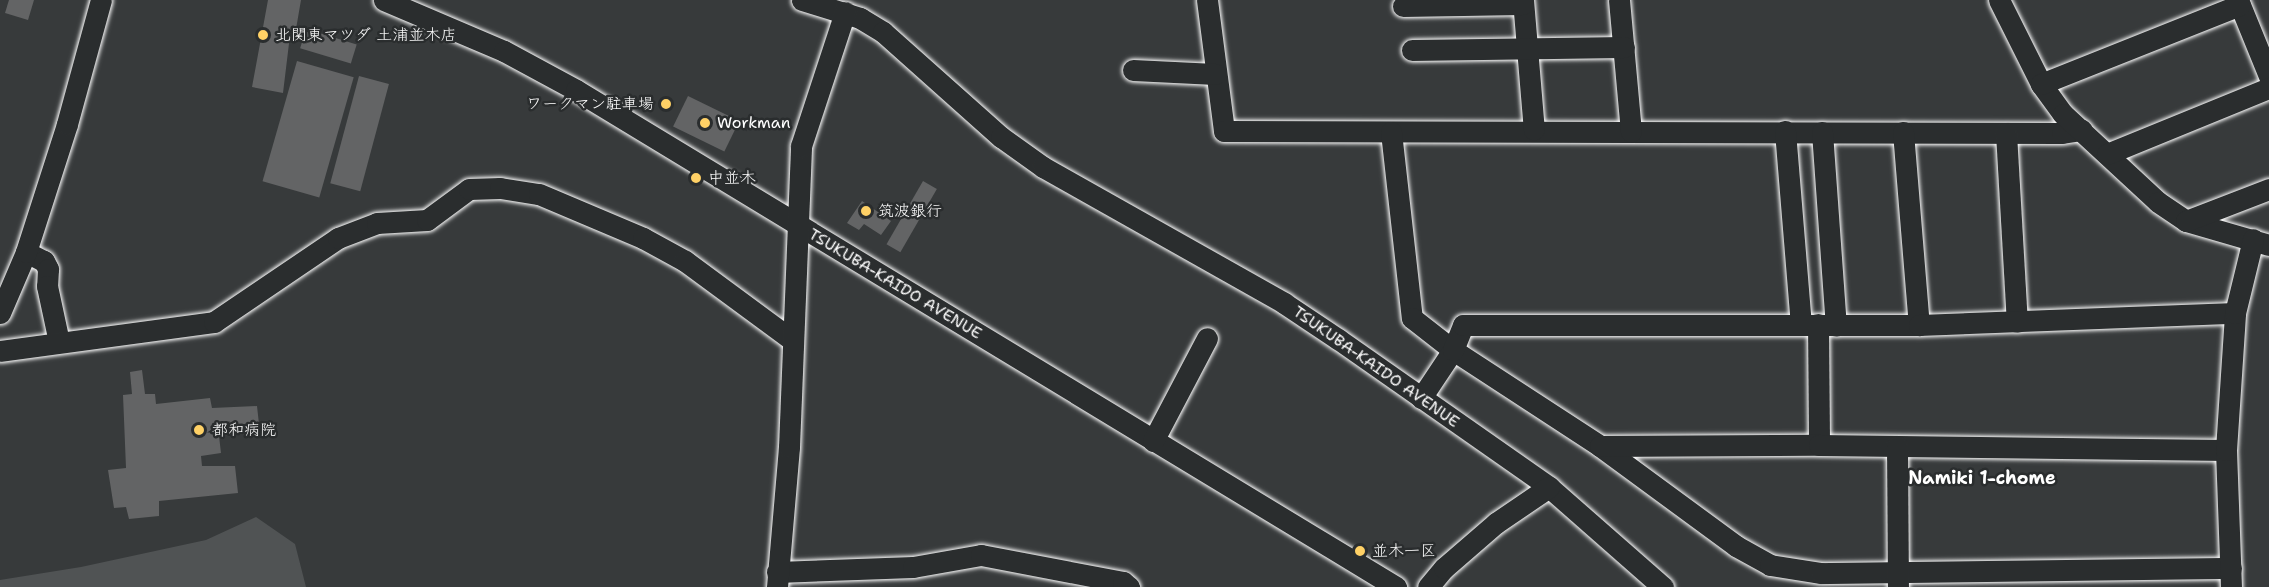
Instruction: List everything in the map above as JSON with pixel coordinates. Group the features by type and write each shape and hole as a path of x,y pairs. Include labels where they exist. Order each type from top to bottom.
{"street":[{"path":"0,313 27,252 68,124 101,0"},
{"name":"TSUKUBA-KAIDO AVENUE","path":"384,0 541,70 1396,587"},
{"path":"1207,0 1224,130 2006,133 2062,133 2082,130"},
{"path":"1619,0 1631,131"},
{"path":"1391,132 1412,318 1453,350 1600,446 1736,546 1770,564 1821,573 1898,579 2231,577 2226,450 2235,313 2261,242 2186,221 2158,202 2063,114 2041,84 1999,0"},
{"name":"TSUKUBA-KAIDO AVENUE","path":"810,1 860,18 884,32 1001,136 1043,167 1284,303 1550,487 1663,587"},
{"path":"1403,6 1523,2 1534,130"},
{"path":"2041,84 2239,2 2269,76"},
{"path":"845,12 801,146 789,447 777,579 913,567 981,555 1123,582 1129,587"},
{"path":"1412,50 1624,47"},
{"path":"1133,70 1215,74"},
{"path":"2107,154 2269,88"},
{"path":"1785,131 1818,324"},
{"path":"1819,445 1818,324 1822,132"},
{"path":"1903,132 1919,326"},
{"path":"2006,133 2017,322"},
{"path":"0,351 214,322 338,238 377,223 427,220 469,189 500,188 539,194 643,238 685,261 792,340"},
{"path":"2186,221 2269,189"},
{"path":"27,252 44,261 48,269 47,286 59,342"},
{"path":"1421,398 1453,350 1463,325 1919,326 2235,313"},
{"path":"1153,441 1208,338"},
{"path":"1600,446 1819,445 2226,450"},
{"path":"1897,446 1898,579"},
{"path":"1428,587 1444,568 1496,523 1550,487"}],"shaded area":[{"path":"256,517 295,544 306,587 0,587 0,580 81,567 206,540"}],"building":[{"path":"9,0 34,0 28,20 5,13"},
{"path":"268,0 301,0 296,29 291,27 283,93 252,87"},
{"path":"306,29 357,44 351,64 300,48"},
{"path":"297,61 354,77 319,197 263,181"},
{"path":"359,76 389,84 360,191 330,183"},
{"path":"688,96 739,121 724,152 673,127"},
{"path":"923,181 937,189 900,252 886,244"},
{"name":"筑波銀行","path":"862,201 891,221 881,235 864,224 859,230 847,223"},
{"path":"142,370 145,394 155,394 156,404 210,398 212,408 257,406 260,433 219,436 221,453 201,456 202,466 235,466 238,493 159,501 159,516 129,519 126,507 114,508 108,470 126,468 123,395 132,394 130,372"}],"place":[{"name":"北関東マツダ 土浦並木店","path":"263,35"},
{"name":"ワークマン駐車場","path":"666,104"},
{"name":"Workman","path":"705,123"},
{"name":"中並木","path":"696,178"},
{"name":"筑波銀行","path":"866,211"},
{"name":"都和病院","path":"199,430"},
{"name":"並木一区","path":"1360,551"}],"district":[{"name":"Namiki 1-chome","path":"1982,478"}]}
